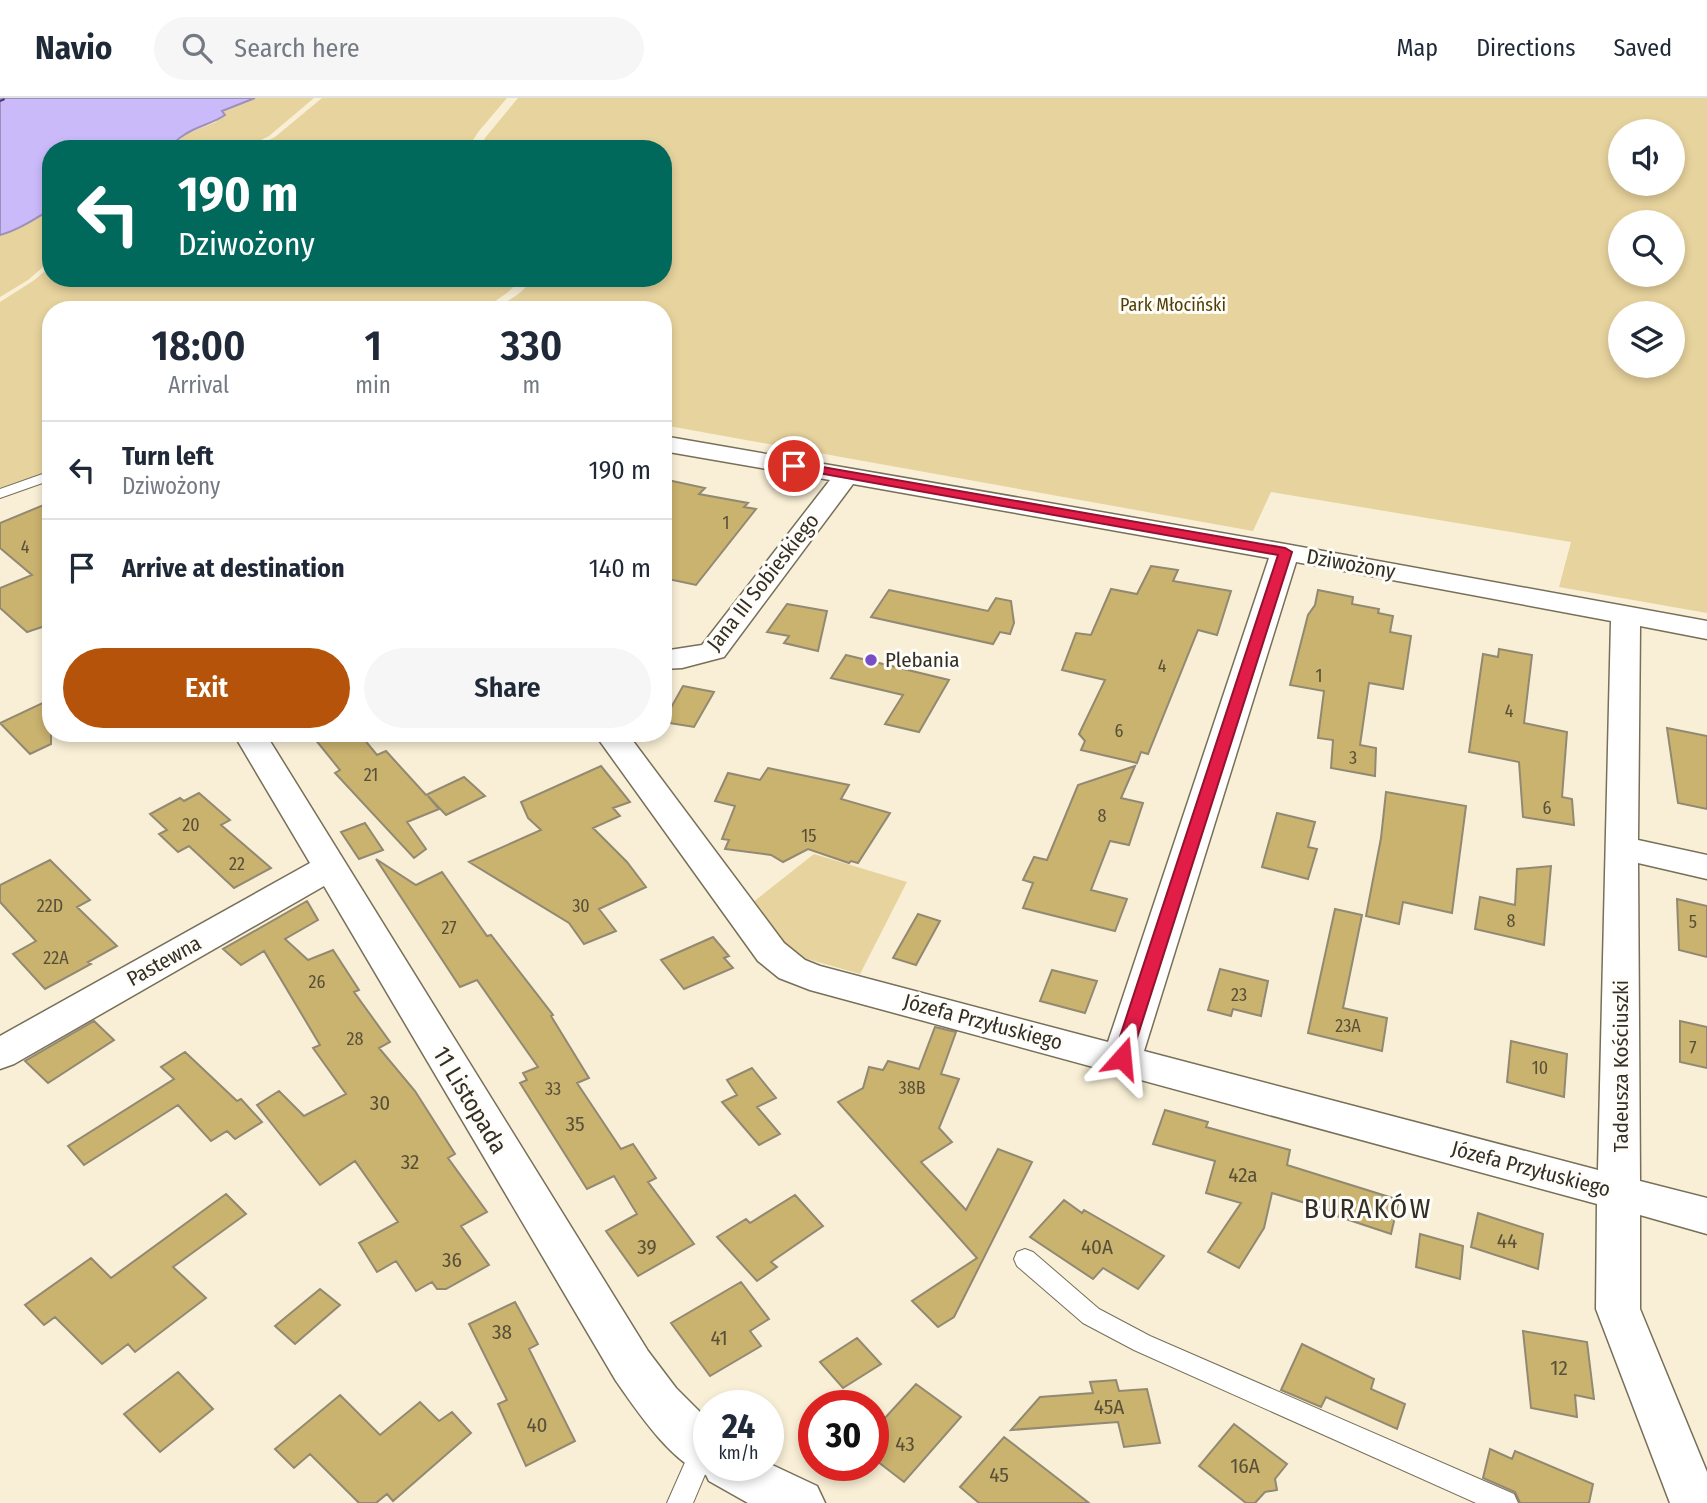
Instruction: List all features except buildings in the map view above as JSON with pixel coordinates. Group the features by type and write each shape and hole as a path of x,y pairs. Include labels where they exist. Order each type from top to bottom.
{"street":[{"name":"Dziwożony","path":"672,445 1285,552 1707,630"},
{"name":"Jana III Sobieskiego","path":"672,660 713,651 847,475"},
{"path":"1122,1058 1285,552"},
{"name":"Tadeusza Kościuszki","path":"1626,615 1621,848 1618,1309 1695,1503"},
{"name":"11 Listopada","path":"254,742 632,1366 659,1403 693,1436"},
{"name":"Józefa Przyłuskiego","path":"617,742 771,952 792,969 810,977 1707,1216"},
{"path":"1621,848 1707,867"},
{"name":"Pastewna","path":"0,1054 329,868"},
{"name":"11 Listopada","path":"753,1481 800,1503"}],"lane":[{"path":"0,494 42,478"},
{"path":"1025,1259 1091,1317 1505,1503"},
{"path":"680,1503 695,1481"}],"green space":[{"path":"255,98 314,98 261,140 180,140 184,135 216,122 222,112"},
{"path":"322,98 507,98 473,140 269,140"},
{"name":"Park Młociński","path":"518,98 1707,98 1707,613 1559,587 1571,542 1271,492 1253,531 672,427 672,301 507,301 525,287 672,287 672,140 484,140"},
{"path":"42,214 42,268 0,297 0,235"},
{"path":"42,274 42,287 513,287 495,301 42,301 42,474 0,490 0,302"},
{"path":"814,854 907,882 860,974 793,955 752,903"}],"shaded area":[{"path":"0,98 255,98 222,111 225,115 178,140 42,140 42,214 0,235"}],"ferry route":[{"path":"0,101 7,98"}],"place":[{"name":"Plebania","path":"871,660"}],"district":[{"name":"BURAKÓW","path":"1368,1208"}],"route":[{"path":"794,466 1285,552 1122,1058"}]}
